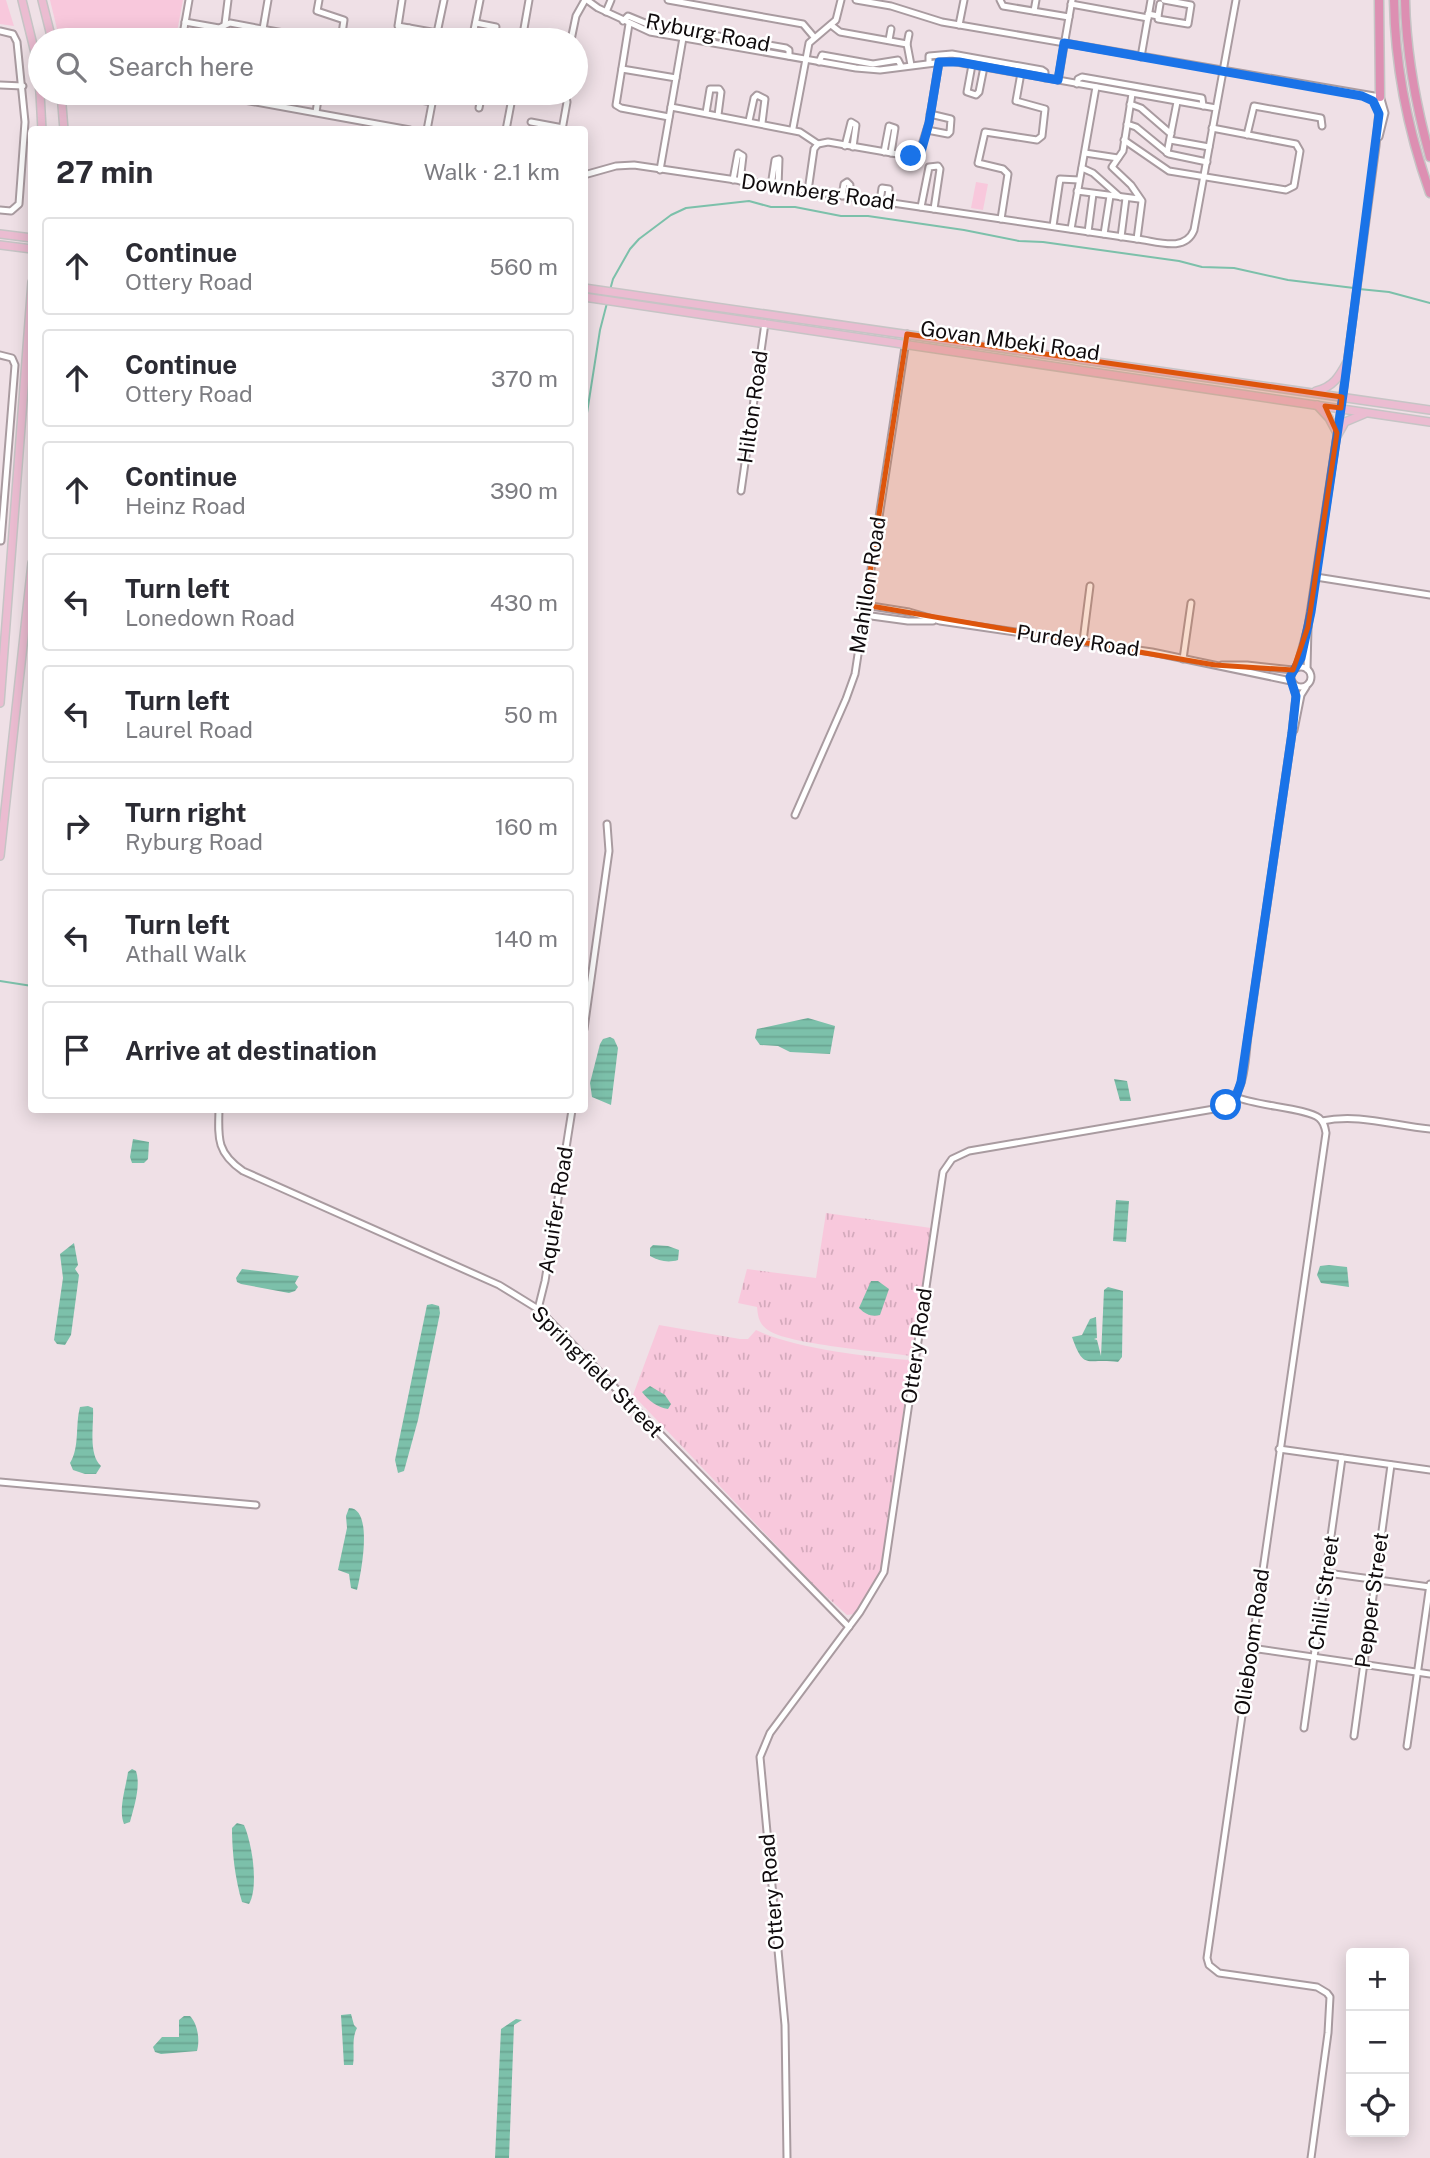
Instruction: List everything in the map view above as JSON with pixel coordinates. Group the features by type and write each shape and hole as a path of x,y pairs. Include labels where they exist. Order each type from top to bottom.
{"highway":[{"path":"1379,0 1380,97"},
{"path":"1394,0 1403,96 1430,193"},
{"path":"1405,0 1415,97 1430,158"}],"main road":[{"path":"22,0 29,28"},
{"path":"42,0 49,28"},
{"path":"41,105 42,126"},
{"path":"62,105 64,126"},
{"path":"0,234 28,238"},
{"path":"0,245 28,248"},
{"name":"Govan Mbeki Road","path":"588,290 600,295 765,323 1430,422"},
{"name":"Govan Mbeki Road","path":"588,296 600,295"},
{"name":"Govan Mbeki Road","path":"612,297 907,334 1430,410"},
{"path":"0,703 28,335"},
{"path":"1311,392 1333,384 1347,362"},
{"path":"1316,405 1329,418 1337,434 1348,420 1368,413"},
{"path":"0,856 28,600"}],"street":[{"path":"184,28 189,0"},
{"path":"224,26 228,0"},
{"path":"262,28 268,0"},
{"path":"319,0 317,11 344,20 343,28"},
{"path":"402,0 398,26 409,28"},
{"path":"438,28 444,0"},
{"path":"475,28 480,0"},
{"path":"524,28 529,0"},
{"path":"574,28 576,16 586,0"},
{"name":"Ryburg Road","path":"586,0 626,23 650,32 819,62 870,70 951,61 1216,108"},
{"path":"606,12 611,0"},
{"path":"671,0 709,4 794,22 806,26 814,37"},
{"path":"793,128 809,43 838,16 841,0"},
{"path":"856,0 891,6 929,19 1380,97"},
{"path":"959,24 964,0"},
{"path":"1000,0 1002,5 1069,17"},
{"path":"1034,11 1036,0"},
{"path":"1204,178 1236,0"},
{"path":"1058,80 1071,2 1148,16 1158,16 1158,19 1189,23 1191,5 1151,1 1148,16 1141,57"},
{"path":"1158,16 1162,1"},
{"path":"737,12 739,3"},
{"path":"766,17 767,8"},
{"path":"794,22 796,12"},
{"name":"Ryburg Road","path":"626,23 628,16 645,23 786,48 789,50 789,56"},
{"path":"185,22 249,28"},
{"path":"476,23 496,27"},
{"path":"626,23 616,102 618,107 669,117"},
{"path":"831,25 838,31 907,44"},
{"path":"861,36 863,26"},
{"path":"889,40 891,29"},
{"path":"0,31 10,33 16,39 23,86 24,135 19,204 11,211 0,210"},
{"path":"909,34 907,44 911,65"},
{"path":"660,170 683,38"},
{"name":"Ryburg Road","path":"929,63 929,56 953,54 1042,70 1045,72 1045,78"},
{"path":"808,191 814,149 824,142 909,156 919,155 927,130 939,62"},
{"path":"972,65 967,93 976,95 984,67"},
{"path":"622,69 676,78"},
{"path":"1001,219 1009,174 1003,169 978,163 985,132 1037,140 1042,138 1045,109 1016,101 1021,73"},
{"name":"Ryburg Road","path":"1077,84 1080,77 1202,99 1203,106"},
{"path":"0,85 23,86"},
{"path":"1071,229 1096,87"},
{"path":"706,113 710,89 719,89 722,92 719,115"},
{"path":"1132,93 1123,151 1112,167 1131,185 1142,203 1137,239"},
{"path":"749,121 754,97 757,95 765,98 762,123"},
{"path":"1362,96 1373,101 1379,114"},
{"path":"1380,97 1376,146 1341,408 1308,627 1295,668 1293,683 1296,696 1292,733 1241,1082 1236,1097 1254,1104 1311,1114 1322,1121 1345,1118 1430,1129"},
{"path":"1376,146 1385,113 1380,97"},
{"path":"1167,153 1177,102"},
{"path":"1130,104 1141,108 1170,137 1209,147"},
{"path":"277,105 389,126"},
{"path":"316,112 317,105"},
{"path":"428,126 431,105"},
{"path":"507,126 511,105"},
{"path":"563,126 567,105"},
{"path":"1247,135 1254,106 1321,118 1322,126"},
{"path":"671,107 793,128 818,144"},
{"path":"927,130 948,134 950,132 951,118 930,114"},
{"path":"531,122 549,126"},
{"path":"845,146 850,122 856,124 853,147"},
{"path":"1127,124 1136,127 1167,153 1207,162"},
{"path":"884,152 889,126 895,128 891,153"},
{"path":"1124,140 1166,170 1286,190 1294,186 1299,146 1212,128"},
{"path":"733,180 738,153 743,156 740,181"},
{"path":"1085,153 1118,158"},
{"name":"Downberg Road","path":"588,173 624,165 1178,244 1188,240 1194,230 1204,178"},
{"path":"921,207 930,165 940,169 934,209"},
{"path":"1082,168 1093,173 1123,198"},
{"path":"1053,226 1060,179 1064,177 1079,180"},
{"path":"880,201 882,188 885,187 889,189 887,202"},
{"path":"1077,191 1139,198"},
{"path":"1088,232 1093,194"},
{"path":"1104,234 1110,196"},
{"path":"1121,237 1123,198"},
{"name":"Hilton Road","path":"741,491 765,323"},
{"name":"Mahillon Road","path":"795,815 852,683 907,334"},
{"path":"0,355 12,358 15,365 1,541"},
{"path":"1316,577 1430,595"},
{"path":"1083,641 1090,586"},
{"path":"1183,659 1191,603"},
{"name":"Purdey Road","path":"865,605 909,612 940,621"},
{"name":"Purdey Road","path":"864,615 908,621 940,621 1083,641 1215,664 1295,668"},
{"path":"1292,733 1301,695 1312,678 1307,668 1310,635 1308,627"},
{"name":"Purdey Road","path":"1215,664 1293,683"},
{"path":"1295,668 1307,668"},
{"path":"1293,683 1300,688 1307,686"},
{"path":"588,1000 607,864 607,824"},
{"name":"Ottery Road","path":"787,2158 784,2016 760,1756 769,1733 849,1627 878,1585 886,1566 939,1186 948,1163 956,1155 969,1151 1214,1109 1226,1105 1236,1097"},
{"name":"Springfield Street","path":"219,1113 220,1147 233,1164 243,1171 499,1285 538,1309 849,1627"},
{"name":"Aquifer Road","path":"538,1309 545,1281 572,1113"},
{"name":"Olieboom Road","path":"1311,2158 1328,2033 1330,1997 1317,1987 1219,1972 1209,1965 1207,1958 1324,1147 1325,1128 1322,1121"},
{"path":"1279,1449 1430,1470"},
{"name":"Chilli Street","path":"1304,1728 1342,1458"},
{"name":"Pepper Street","path":"1354,1736 1391,1465"},
{"path":"0,1482 256,1505"},
{"path":"1326,1573 1430,1586 1407,1746"},
{"path":"1251,1648 1430,1674"}],"highlighted area":[{"path":"907,334 1342,397 1341,408 1325,406 1337,433 1308,627 1293,670 1215,665 865,605"}],"green space":[{"path":"0,0 6,0 14,26 0,24"},
{"path":"50,0 183,0 178,28 57,28"},
{"path":"976,182 988,184 983,210 971,208"},
{"path":"826,1213 931,1228 911,1356 814,1343 778,1335 763,1325 757,1307 738,1303 747,1269 816,1278"},
{"path":"659,1325 740,1339 748,1339 756,1330 810,1347 910,1360 884,1557 879,1574 854,1614 847,1615 816,1587 633,1395"}],"shaded area":[{"path":"808,1018 835,1026 830,1054 790,1052 778,1046 760,1045 755,1038 757,1029"},
{"path":"610,1037 618,1048 611,1105 592,1097 590,1083 600,1044 603,1039"},
{"path":"1114,1079 1127,1081 1131,1101 1120,1101"},
{"path":"133,1139 149,1142 148,1159 144,1163 132,1163 130,1157"},
{"path":"1116,1200 1129,1201 1126,1242 1113,1241"},
{"path":"74,1243 78,1265 75,1269 79,1275 71,1335 65,1345 57,1344 54,1340 63,1278 60,1254"},
{"path":"653,1245 679,1250 678,1260 664,1261 650,1256 650,1248"},
{"path":"1320,1266 1347,1267 1349,1287 1321,1283 1317,1275"},
{"path":"242,1269 299,1276 295,1283 298,1287 289,1293 241,1284 236,1278"},
{"path":"871,1281 878,1281 889,1289 880,1315 869,1315 859,1308"},
{"path":"1108,1287 1123,1291 1122,1357 1118,1362 1088,1361 1080,1355 1072,1337 1082,1335 1090,1319 1096,1317 1097,1338 1094,1339 1097,1340 1101,1356 1104,1290"},
{"path":"427,1305 439,1306 440,1313 418,1420 404,1471 398,1473 395,1460"},
{"path":"650,1386 665,1395 671,1404 668,1409 653,1403 642,1392"},
{"path":"80,1407 93,1408 93,1447 101,1466 96,1474 73,1470 70,1463 75,1450"},
{"path":"349,1508 357,1511 364,1530 363,1557 357,1590 351,1588 349,1574 338,1570"},
{"path":"132,1769 136,1771 137,1790 130,1822 124,1824 123,1798 128,1772"},
{"path":"237,1823 244,1825 252,1853 254,1887 249,1904 242,1902 233,1856 232,1828"},
{"path":"351,2014 357,2028 353,2065 344,2065 341,2015"},
{"path":"190,2016 197,2028 197,2051 161,2054 155,2052 153,2047 162,2037 179,2037 179,2020"},
{"path":"516,2019 522,2020 514,2025 509,2158 495,2158 501,2029"}],"waterway":[{"path":"610,290 613,279 630,249 671,215 686,208 749,201 771,207 795,207 841,216 868,216 1019,241 1179,261 1202,267 1234,268 1288,280 1354,288"},
{"path":"1359,289 1389,292 1430,303"},
{"path":"588,406 607,303"},
{"path":"0,981 28,985"}],"route":[{"path":"911,156 921,152 929,123 939,62 959,62 1058,80 1064,43 1362,96 1373,101 1379,114 1344,388 1311,612 1301,658 1290,677 1296,696 1292,733 1248,1036 1239,1091 1226,1105"}]}
